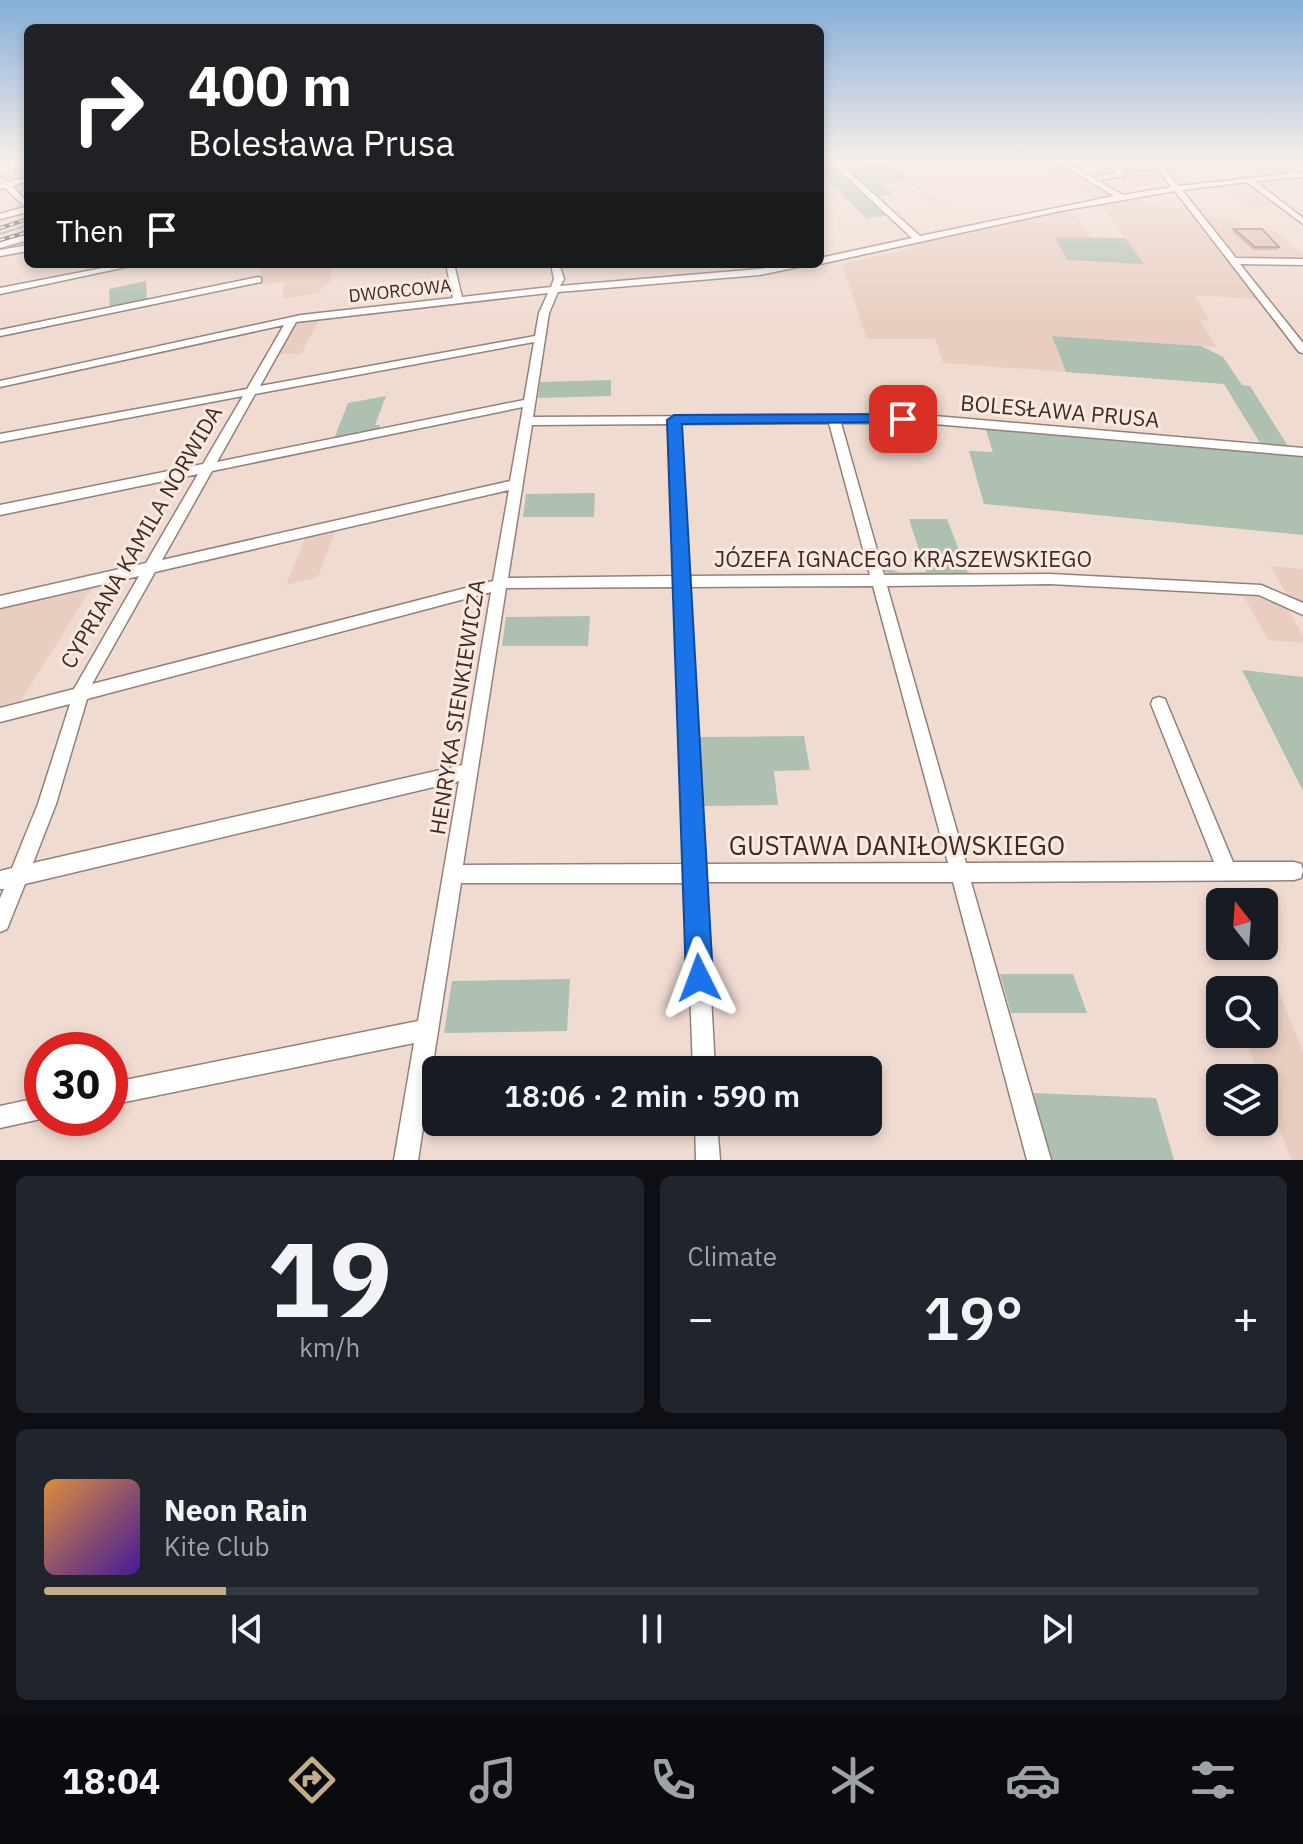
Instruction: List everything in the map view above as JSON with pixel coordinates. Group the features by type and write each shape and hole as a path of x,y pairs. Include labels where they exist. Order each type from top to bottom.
{"street":[{"path":"892,215 919,240"},
{"path":"824,260 1037,215"},
{"path":"1197,215 1303,350"},
{"path":"0,245 24,238"},
{"path":"0,253 24,249"},
{"path":"1234,261 1303,262"},
{"path":"0,291 116,268"},
{"path":"451,268 458,301"},
{"name":"HENRYKA SIENKIEWICZA","path":"406,1160 539,338 545,306 559,279 556,268"},
{"name":"DWORCOWA","path":"0,384 292,320 784,268"},
{"path":"0,333 258,280"},
{"name":"CYPRIANA KAMILA NORWIDA","path":"0,922 9,877 47,804 80,694 292,320"},
{"path":"0,438 539,338"},
{"path":"0,510 529,402"},
{"path":"834,419 1039,1160"},
{"name":"BOLESŁAWA PRUSA","path":"526,421 923,419 1303,452"},
{"path":"674,420 703,1056"},
{"path":"0,602 516,484"},
{"name":"JÓZEFA IGNACEGO KRASZEWSKIEGO","path":"0,715 499,585 681,580 1050,579 1261,590 1303,609"},
{"path":"1159,704 1227,871"},
{"path":"9,877 469,771"},
{"name":"GUSTAWA DANIŁOWSKIEGO","path":"452,874 1294,871"},
{"path":"128,1090 399,1034 427,1031"},
{"path":"0,1117 24,1112"},
{"path":"707,1136 708,1160"}],"shaded area":[{"path":"1046,215 1077,215 1092,237 1055,237 1143,263 1109,215 1191,215 1257,299 1194,295 1210,320 1200,320 1217,347 1053,336 1066,372 943,363 935,339 867,339 842,264 909,249 909,245"},
{"path":"1204,216 1235,218 1248,231 1276,231 1303,254 1303,260 1241,260"},
{"path":"262,268 332,268 330,283 319,289 322,292 283,299 284,282 260,285"},
{"path":"320,318 301,354 279,354 292,327"},
{"path":"336,529 318,577 286,585 306,536"},
{"path":"1270,566 1303,569 1303,605 1289,598"},
{"path":"94,584 19,704 0,709 0,606"},
{"path":"1243,595 1269,596 1286,607 1303,636 1303,643 1268,640"},
{"path":"1278,990 1303,1052 1303,1160 1291,1160 1278,1125 1278,1064 1255,1064 1249,1048 1278,1048"}],"green space":[{"path":"863,215 887,215 867,219"},
{"path":"1054,237 1125,238 1144,264 1068,260"},
{"path":"146,281 147,300 110,308 109,289"},
{"path":"1052,336 1201,346 1223,357 1242,385 1250,386 1288,446 1260,443 1224,384 1066,372"},
{"path":"611,380 611,396 538,398 540,382"},
{"path":"386,396 375,425 380,425 379,430 334,439 348,403"},
{"path":"985,428 1295,454 1303,458 1303,535 984,504 969,451 993,452"},
{"path":"595,493 594,517 523,517 526,494"},
{"path":"909,519 947,519 967,571 972,575 890,576 884,571 879,556 893,570 926,572"},
{"path":"590,616 588,646 502,646 506,617"},
{"path":"1242,670 1303,677 1303,791"},
{"path":"804,736 810,770 774,771 778,805 701,806 698,737"},
{"path":"1000,974 1073,974 1087,1013 1011,1013"},
{"path":"570,979 567,1031 444,1033 452,981"},
{"path":"1033,1093 1156,1098 1174,1160 1052,1160"}],"building":[{"path":"1234,229 1262,229 1279,247 1255,247"}],"waterway":[{"path":"0,234 24,226"}],"railway":[{"path":"0,228 24,220"},
{"path":"0,240 24,233"}],"route":[{"path":"699,978 674,420 903,419"}]}
